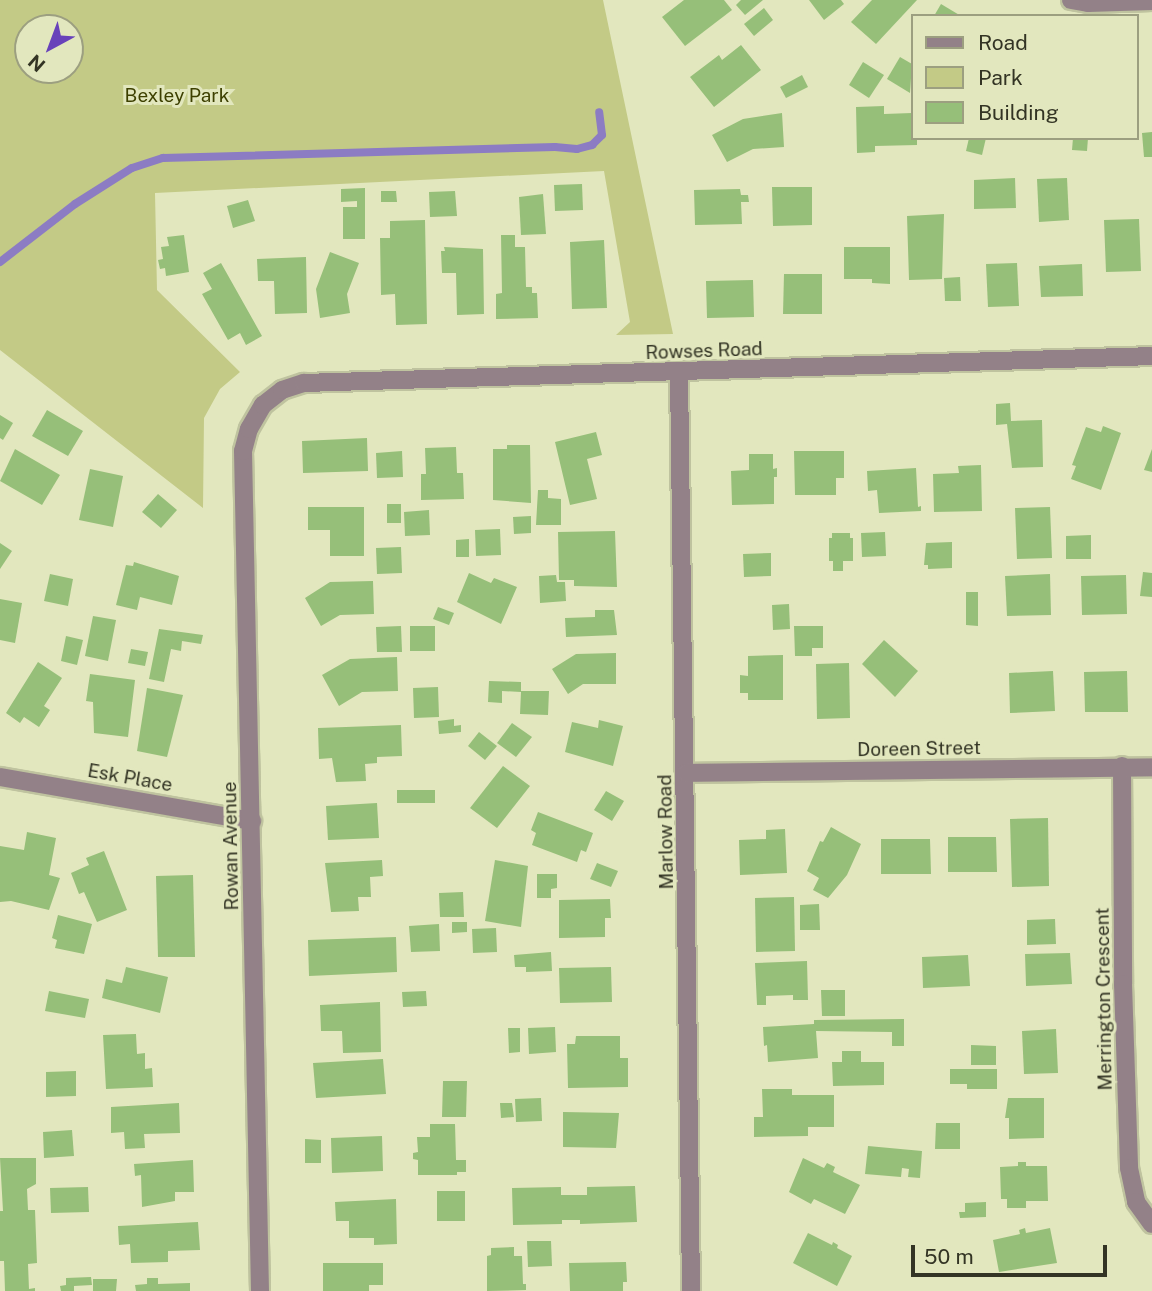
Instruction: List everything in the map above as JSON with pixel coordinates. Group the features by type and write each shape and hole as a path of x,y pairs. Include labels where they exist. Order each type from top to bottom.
{"street":[{"path":"1071,0 1088,4 1152,1"},
{"name":"Rowses Road","path":"263,405 282,390 304,383 1152,356"},
{"name":"Marlow Road","path":"679,373 687,773 691,1291"},
{"name":"Rowan Avenue","path":"260,1291 243,451 249,429 263,405"},
{"name":"Merrington Crescent","path":"1122,766 1123,985 1129,1167 1136,1202 1152,1224"},
{"name":"Doreen Street","path":"687,773 1152,767"},
{"name":"Esk Place","path":"0,777 252,821"}],"green space":[{"name":"Bexley Park","path":"0,0 603,0 673,334 616,335 630,322 604,171 155,193 157,290 240,372 220,389 204,418 203,508 0,350"}],"building":[{"path":"684,0 724,0 732,10 685,46 662,17"},
{"path":"741,0 763,0 745,15 736,5"},
{"path":"809,0 841,0 844,4 824,20"},
{"path":"872,0 917,0 876,44 851,22"},
{"path":"941,4 958,14 935,14"},
{"path":"764,8 773,20 754,36 744,24"},
{"path":"741,45 761,70 714,107 690,77 719,55 722,60"},
{"path":"900,57 911,63 910,93 887,79"},
{"path":"863,62 884,75 869,98 849,85"},
{"path":"802,75 808,87 786,98 780,87"},
{"path":"884,106 884,114 911,113 911,140 917,140 917,145 875,146 875,152 857,153 856,107"},
{"path":"782,113 784,147 753,149 727,162 712,135 743,119"},
{"path":"1152,132 1152,157 1144,157 1142,133"},
{"path":"969,140 986,140 982,155 966,151"},
{"path":"1073,140 1088,140 1087,151 1072,150"},
{"path":"1015,178 1016,208 974,209 974,180"},
{"path":"1067,178 1069,220 1039,222 1037,179"},
{"path":"582,184 583,210 555,211 554,185"},
{"path":"772,187 812,187 812,225 773,226"},
{"path":"365,188 365,239 343,239 343,207 357,207 357,201 341,202 341,189"},
{"path":"740,189 741,195 748,195 749,202 741,202 742,224 695,225 694,190"},
{"path":"381,191 396,191 397,202 381,202"},
{"path":"455,191 457,216 430,217 429,192"},
{"path":"543,194 546,234 521,235 519,197"},
{"path":"248,200 255,221 233,228 227,206"},
{"path":"944,214 942,279 909,280 907,216"},
{"path":"1139,219 1141,271 1106,272 1104,220"},
{"path":"425,220 427,324 396,325 395,294 381,295 380,238 390,238 390,221"},
{"path":"184,235 189,272 166,276 165,268 160,269 158,260 163,259 161,247 169,246 167,237"},
{"path":"501,235 515,235 515,247 525,247 526,287 532,287 532,293 537,293 538,318 496,319 496,294 502,293"},
{"path":"604,240 607,308 572,309 570,242"},
{"path":"444,247 483,249 484,314 457,315 456,273 442,273 441,251 445,251"},
{"path":"844,247 890,247 890,284 872,283 872,279 844,279"},
{"path":"330,252 359,263 347,294 350,313 320,318 316,289"},
{"path":"306,257 307,313 275,314 274,281 258,281 257,259"},
{"path":"221,263 262,336 246,345 240,333 228,340 202,294 212,289 203,273"},
{"path":"1017,263 1019,306 988,307 986,264"},
{"path":"1082,264 1083,296 1041,297 1039,266"},
{"path":"784,274 822,274 822,314 783,314"},
{"path":"960,277 961,301 945,301 944,278"},
{"path":"753,280 754,317 707,318 706,281"},
{"path":"1010,403 1011,421 1042,420 1043,467 1012,468 1007,424 996,425 996,404"},
{"path":"47,410 83,431 68,456 32,436"},
{"path":"0,415 13,423 3,440 0,438"},
{"path":"1103,426 1121,433 1101,490 1071,479 1076,466 1072,465 1086,427 1101,432"},
{"path":"596,432 602,455 587,459 597,499 570,505 555,442"},
{"path":"367,438 368,471 303,473 302,441"},
{"path":"507,445 530,445 531,503 493,500 493,449 507,449"},
{"path":"456,447 457,473 463,473 464,499 421,500 421,474 426,474 425,448"},
{"path":"15,449 60,475 42,505 0,481"},
{"path":"1152,449 1152,472 1144,470"},
{"path":"402,451 403,477 377,478 376,453"},
{"path":"794,451 844,451 844,478 836,478 836,495 795,495"},
{"path":"749,454 773,454 773,469 777,468 777,477 774,477 774,504 732,505 731,471 749,470"},
{"path":"981,465 982,511 934,512 933,474 959,473 958,466"},
{"path":"916,468 918,507 921,506 921,511 879,513 877,490 868,491 867,471"},
{"path":"90,469 123,476 113,527 79,520"},
{"path":"538,490 548,490 548,498 561,499 561,525 536,525"},
{"path":"158,494 177,510 161,528 142,512"},
{"path":"387,504 401,504 401,523 387,523"},
{"path":"308,507 364,507 364,556 330,556 330,530 308,530"},
{"path":"1050,507 1052,558 1017,559 1015,508"},
{"path":"429,510 430,535 405,536 404,512"},
{"path":"531,516 531,533 514,534 513,517"},
{"path":"500,529 501,555 476,556 475,530"},
{"path":"615,531 617,587 574,586 574,580 559,580 558,532"},
{"path":"885,532 886,556 862,557 861,533"},
{"path":"832,533 850,533 850,538 853,538 853,561 843,561 843,571 833,571 833,561 829,561 829,538 832,538"},
{"path":"1091,535 1091,559 1066,559 1066,536"},
{"path":"469,539 469,557 456,557 456,540"},
{"path":"952,542 952,568 928,569 928,565 924,565 926,543"},
{"path":"0,543 12,551 0,569"},
{"path":"401,547 402,573 377,574 376,548"},
{"path":"771,553 771,576 744,577 743,554"},
{"path":"134,562 179,576 172,605 140,597 137,610 116,605 126,565 133,566"},
{"path":"1143,572 1152,573 1152,597 1140,596"},
{"path":"469,573 491,583 494,578 517,587 501,624 457,602"},
{"path":"50,574 73,579 68,606 44,601"},
{"path":"1050,574 1051,615 1007,616 1005,576"},
{"path":"556,575 557,582 565,582 566,601 540,603 539,576"},
{"path":"1126,575 1127,614 1082,615 1081,576"},
{"path":"373,581 374,614 340,615 321,626 305,598 330,582"},
{"path":"966,592 978,592 978,626 966,625"},
{"path":"0,599 22,603 15,643 0,640"},
{"path":"789,604 790,629 773,630 772,605"},
{"path":"438,607 454,613 449,625 433,619"},
{"path":"595,610 614,610 617,635 566,637 565,618 595,617"},
{"path":"93,616 116,620 108,661 85,656"},
{"path":"401,626 402,652 377,652 376,627"},
{"path":"410,626 435,626 435,651 410,651"},
{"path":"794,626 823,626 823,648 812,648 812,656 795,656"},
{"path":"159,629 203,635 201,644 182,641 181,651 171,649 164,682 149,679"},
{"path":"66,636 83,640 77,665 61,661"},
{"path":"884,640 918,671 895,697 862,664"},
{"path":"131,649 148,652 145,666 128,663"},
{"path":"616,653 616,684 583,684 568,694 552,669 576,654"},
{"path":"783,655 783,700 748,700 748,693 740,693 740,675 748,676 748,656"},
{"path":"397,657 398,691 362,692 339,706 322,675 350,659"},
{"path":"38,662 62,678 44,706 50,710 39,727 24,717 20,723 6,713"},
{"path":"849,663 850,718 817,719 816,664"},
{"path":"1053,671 1055,711 1010,713 1009,673"},
{"path":"1127,671 1128,712 1085,712 1084,672"},
{"path":"90,674 135,680 128,737 94,733 93,702 86,701"},
{"path":"489,681 521,682 521,691 549,691 548,715 520,714 521,692 502,691 502,703 488,702"},
{"path":"438,687 439,717 414,718 413,688"},
{"path":"147,688 183,695 167,757 137,751"},
{"path":"454,719 454,726 461,725 461,732 439,734 438,721"},
{"path":"599,720 623,726 613,766 565,752 572,722 598,728"},
{"path":"512,723 532,737 516,757 497,743"},
{"path":"401,725 402,756 377,757 377,763 365,764 366,781 336,782 332,758 319,759 318,728"},
{"path":"479,732 497,746 485,760 468,746"},
{"path":"503,766 530,786 497,828 470,808"},
{"path":"397,790 435,790 435,803 397,803"},
{"path":"606,791 624,801 612,821 594,810"},
{"path":"377,803 379,838 328,840 326,806"},
{"path":"538,812 593,833 586,852 581,850 577,862 532,845 536,833 531,830"},
{"path":"1048,818 1049,886 1012,887 1010,819"},
{"path":"831,827 861,844 847,875 828,898 813,890 819,878 807,871 820,841 823,842"},
{"path":"785,829 787,873 740,875 739,840 766,839 766,830"},
{"path":"27,832 56,838 49,875 60,878 49,910 11,901 0,902 0,846 24,850"},
{"path":"948,837 996,837 997,872 948,872"},
{"path":"881,839 930,839 931,874 881,874"},
{"path":"104,851 127,910 97,922 84,892 79,894 71,873 89,865 86,858"},
{"path":"382,860 383,876 370,877 371,897 358,897 359,911 331,912 325,863"},
{"path":"495,860 528,866 521,927 485,921"},
{"path":"597,863 618,871 611,887 590,879"},
{"path":"537,874 557,874 557,888 551,889 551,898 537,898"},
{"path":"193,875 195,957 158,957 156,876"},
{"path":"463,892 464,917 440,917 439,893"},
{"path":"794,897 795,951 756,952 755,898"},
{"path":"610,899 611,918 605,918 605,937 559,938 559,900"},
{"path":"819,904 820,930 800,930 800,905"},
{"path":"58,915 92,924 84,954 55,948 57,940 52,938"},
{"path":"1055,919 1056,944 1027,945 1027,920"},
{"path":"452,922 467,922 467,932 452,933"},
{"path":"439,924 440,951 411,952 409,926"},
{"path":"496,928 497,952 473,953 472,929"},
{"path":"396,937 397,972 309,976 308,940"},
{"path":"551,952 552,971 526,972 526,967 515,967 514,955"},
{"path":"1070,953 1072,984 1026,986 1025,954"},
{"path":"968,955 970,986 923,988 922,957"},
{"path":"807,961 808,1000 793,1000 793,995 766,996 766,1005 757,1005 755,963"},
{"path":"126,967 168,977 160,1013 102,998 106,979 122,983"},
{"path":"611,967 612,1002 560,1003 559,968"},
{"path":"821,990 845,990 845,1016 822,1016"},
{"path":"49,991 89,999 85,1018 45,1011"},
{"path":"426,991 427,1006 403,1007 402,992"},
{"path":"380,1002 381,1052 343,1053 342,1031 321,1031 320,1005"},
{"path":"904,1019 904,1046 892,1046 892,1032 816,1031 818,1058 768,1062 763,1027 814,1024 814,1020"},
{"path":"555,1027 556,1052 529,1054 528,1028"},
{"path":"508,1028 520,1028 520,1052 509,1053"},
{"path":"1056,1029 1058,1073 1024,1074 1022,1031"},
{"path":"136,1034 137,1054 145,1053 145,1069 152,1068 153,1087 106,1089 103,1035"},
{"path":"576,1036 620,1036 620,1058 628,1058 628,1087 568,1088 567,1044 575,1044"},
{"path":"971,1045 996,1046 996,1065 971,1065"},
{"path":"842,1051 861,1051 861,1062 884,1062 884,1085 833,1086 832,1062 842,1062"},
{"path":"383,1059 386,1094 316,1098 313,1063"},
{"path":"950,1069 997,1069 997,1089 967,1089 967,1084 950,1084"},
{"path":"76,1071 76,1096 46,1097 46,1072"},
{"path":"443,1081 467,1081 466,1117 442,1117"},
{"path":"762,1089 792,1089 792,1095 834,1095 834,1127 808,1127 808,1136 754,1137 754,1117 763,1117"},
{"path":"541,1098 542,1121 516,1122 515,1099"},
{"path":"1008,1098 1044,1098 1044,1138 1009,1139 1009,1118 1005,1118"},
{"path":"179,1103 180,1133 144,1134 145,1148 125,1149 124,1132 111,1133 111,1107"},
{"path":"500,1103 512,1103 514,1117 501,1118"},
{"path":"563,1112 619,1113 616,1148 563,1147"},
{"path":"936,1123 960,1123 960,1149 935,1149"},
{"path":"430,1124 455,1124 456,1160 466,1160 466,1172 457,1172 457,1175 418,1175 418,1160 413,1159 413,1153 418,1152 417,1137 430,1137"},
{"path":"72,1130 74,1156 44,1158 43,1132"},
{"path":"382,1136 383,1171 332,1173 331,1138"},
{"path":"305,1139 321,1140 321,1163 305,1163"},
{"path":"868,1146 922,1151 920,1178 908,1177 909,1169 902,1168 901,1177 865,1174"},
{"path":"0,1158 36,1158 36,1184 27,1189 28,1210 35,1210 37,1263 28,1264 29,1289 35,1288 35,1291 5,1291 4,1261 0,1261 0,1211 3,1211"},
{"path":"803,1158 824,1168 827,1163 835,1167 833,1172 860,1185 845,1214 814,1199 811,1204 789,1192"},
{"path":"193,1160 194,1192 175,1192 175,1201 142,1207 141,1175 135,1176 134,1164"},
{"path":"1018,1162 1026,1162 1026,1166 1047,1166 1048,1201 1026,1201 1026,1208 1007,1208 1007,1199 1001,1199 1000,1167 1018,1166"},
{"path":"635,1186 637,1222 580,1224 580,1220 562,1220 562,1224 513,1225 512,1188 561,1187 561,1195 587,1195 587,1187"},
{"path":"88,1187 89,1212 51,1213 50,1188"},
{"path":"437,1191 465,1191 465,1221 437,1221"},
{"path":"396,1199 397,1244 374,1245 374,1238 349,1238 349,1221 336,1221 335,1202"},
{"path":"986,1202 986,1217 960,1218 959,1212 965,1212 965,1203"},
{"path":"198,1222 200,1250 168,1251 168,1262 131,1263 130,1244 119,1245 118,1226"},
{"path":"1025,1228 1026,1233 1050,1228 1057,1263 999,1272 993,1240 1020,1234 1019,1230"},
{"path":"808,1233 832,1245 833,1242 838,1245 837,1248 852,1256 837,1286 793,1263"},
{"path":"527,1241 551,1241 552,1266 528,1267"},
{"path":"514,1247 514,1256 522,1256 523,1284 526,1284 526,1290 487,1291 487,1256 491,1255 491,1248"},
{"path":"626,1262 627,1282 623,1282 623,1291 570,1291 569,1263"},
{"path":"323,1263 383,1263 383,1285 369,1285 369,1291 323,1291"},
{"path":"91,1277 92,1285 74,1286 74,1291 61,1291 60,1286 66,1285 66,1278"},
{"path":"147,1278 158,1278 158,1284 190,1283 190,1291 136,1291 135,1285 147,1284"},
{"path":"93,1279 117,1279 116,1291 93,1291"}],"waterway":[{"path":"0,262 75,204 132,168 163,158 555,147 577,149 592,145 602,135 599,112"}]}
